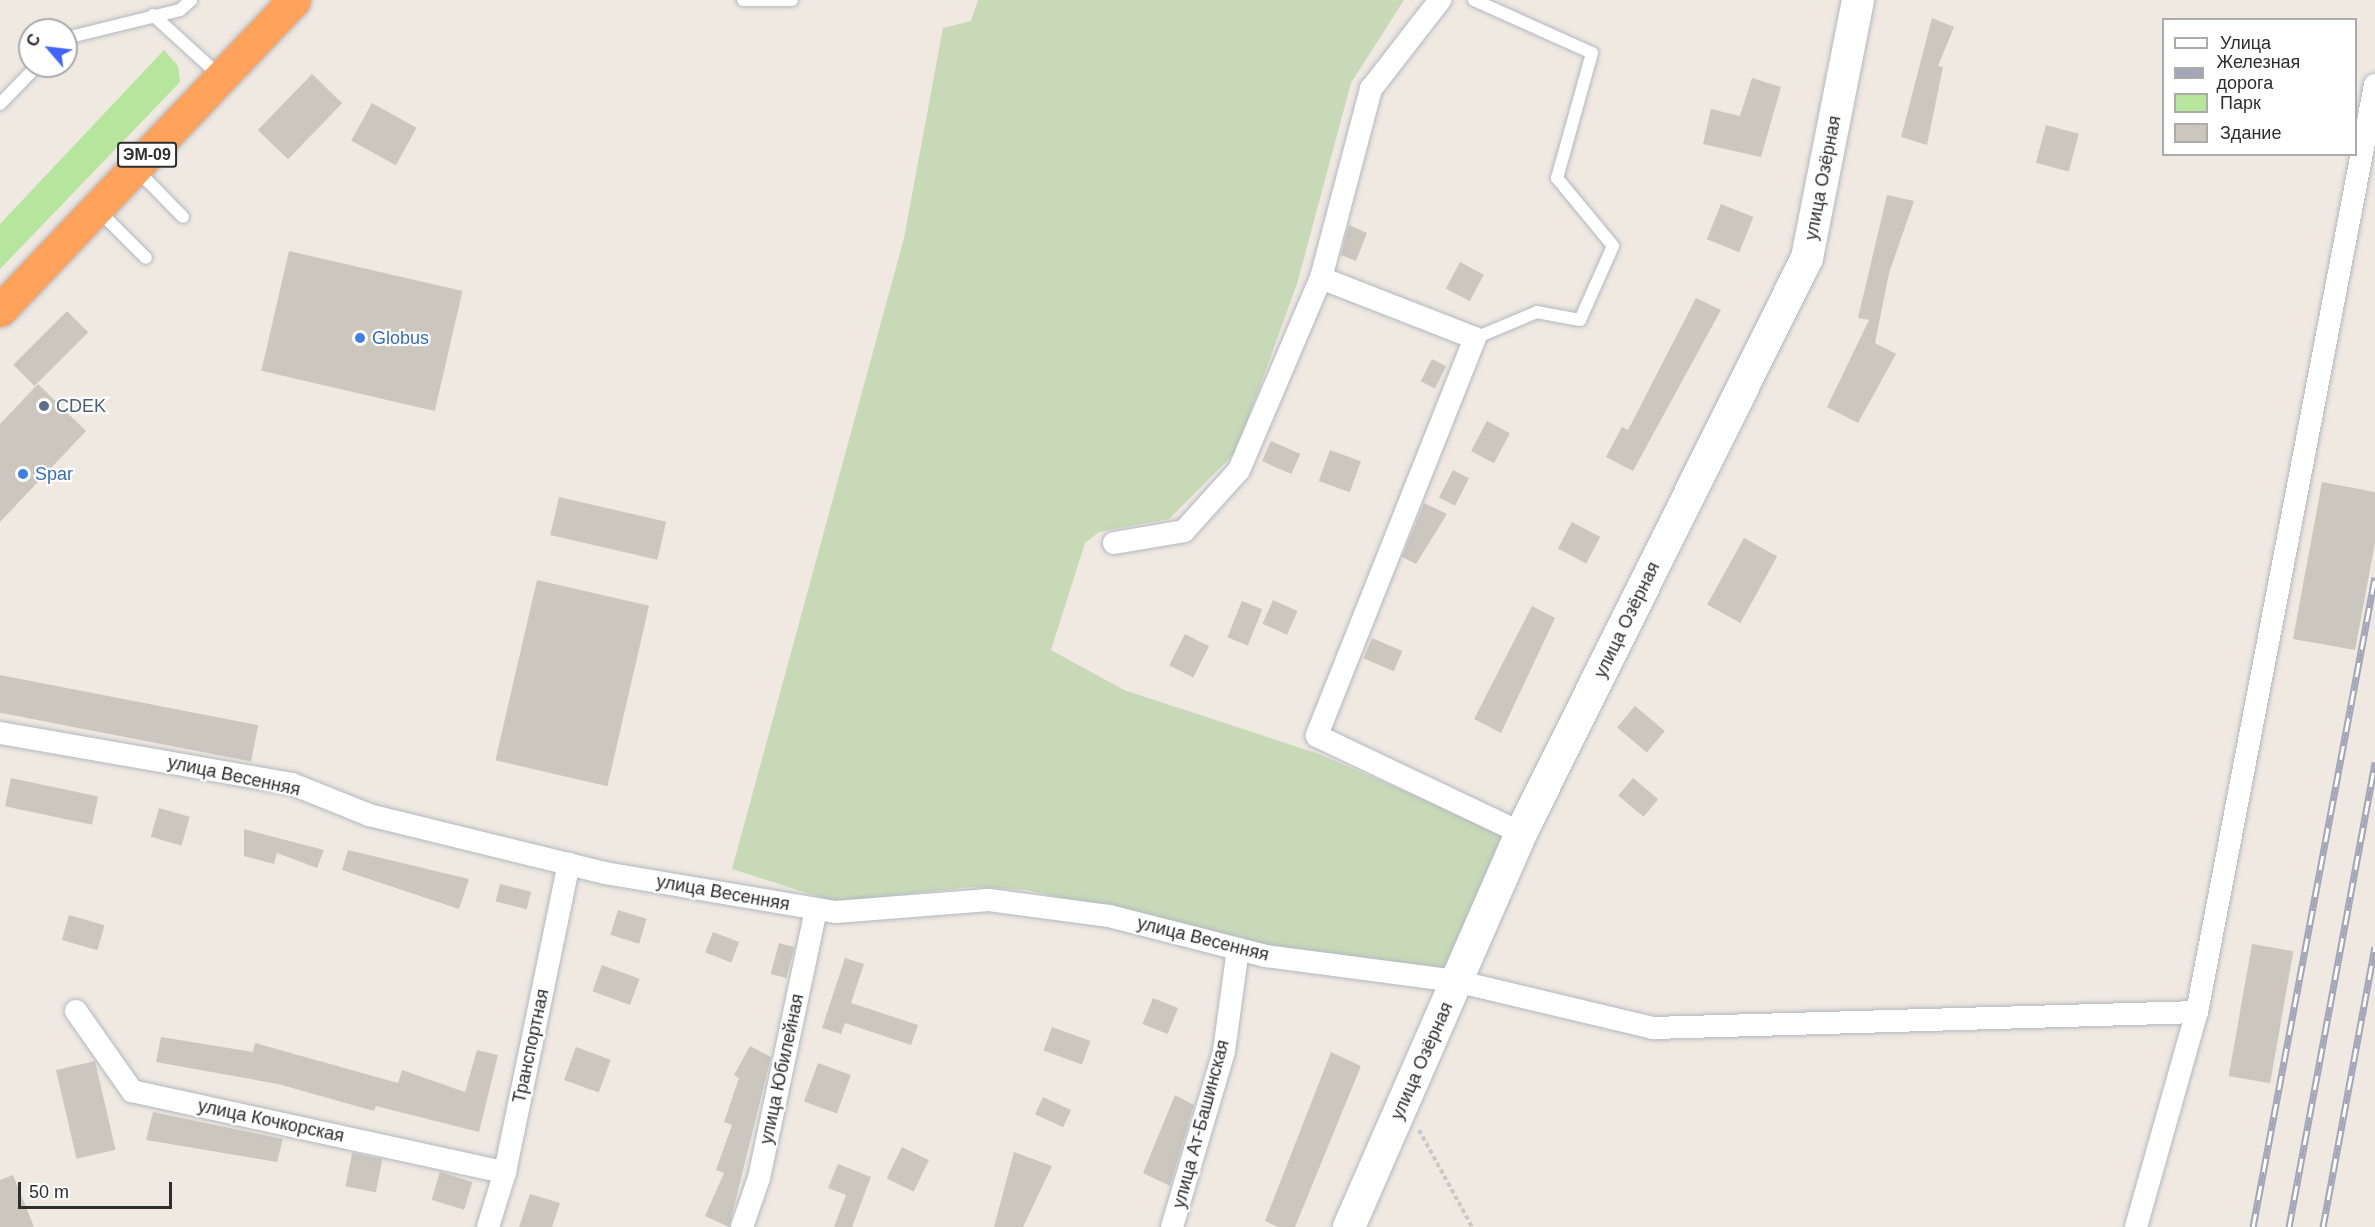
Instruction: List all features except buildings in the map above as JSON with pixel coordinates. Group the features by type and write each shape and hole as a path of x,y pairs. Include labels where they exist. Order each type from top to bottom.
{"highway":[{"name":"ЭМ-09","path":"0,310 294,0"}],"street":[{"path":"1114,543 1184,531 1239,470 1321,278 1371,89 1440,0"},
{"name":"улица Озёрная","path":"1349,1227 1521,832 1807,258 1858,0"},
{"path":"2136,1227 2197,1012 2375,85"},
{"path":"1321,278 1475,338 1317,736 1521,832"},
{"name":"улица Весенняя","path":"0,733 292,784 369,815 569,864 816,909 836,912 989,900 1109,916 1238,949 1456,981 1653,1028 2197,1012"},
{"name":"Транспортная","path":"488,1227 505,1172 569,864"},
{"name":"улица Юбилейная","path":"742,1227 759,1178 816,909"},
{"name":"улица Ат-Башинская","path":"1172,1227 1224,1051 1238,949"},
{"name":"улица Кочкорская","path":"76,1011 132,1091 505,1172"}],"lane":[{"path":"78,35 180,10 191,0"},
{"path":"743,0 792,0"},
{"path":"1474,0 1593,53 1557,178 1613,246 1580,320 1538,312 1475,338"},
{"path":"153,15 221,77"},
{"path":"0,104 25,78"},
{"path":"135,168 183,217"},
{"path":"96,208 146,258"}],"path":[{"path":"1404,1102 1472,1227"}],"green space":[{"path":"978,0 1404,0 1351,83 1297,284 1236,452 1169,519 1099,532 1085,543 1051,650 1124,690 1319,754 1508,836 1451,969 1272,946 1027,890 971,887 835,902 732,869 904,238 943,28 971,21"},
{"path":"164,50 178,66 180,82 0,269 0,224"}],"railway":[{"path":"2253,1227 2375,577"},
{"path":"2289,1227 2375,762"},
{"path":"2323,1227 2375,947"}],"place":[{"name":"Globus","path":"360,338"},
{"name":"CDEK","path":"44,406"},
{"name":"Spar","path":"23,474"}]}
